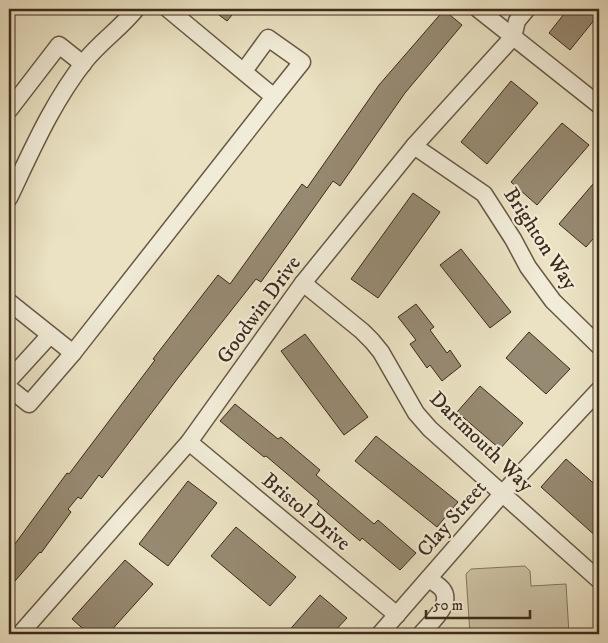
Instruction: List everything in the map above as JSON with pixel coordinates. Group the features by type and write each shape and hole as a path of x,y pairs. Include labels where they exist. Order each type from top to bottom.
{"street":[{"path":"9,198 46,119 64,89 83,64 136,9"},
{"path":"168,9 274,97"},
{"path":"478,9 599,105"},
{"name":"Goodwin Drive","path":"31,631 189,442 303,283 414,146 513,37 516,21 527,9"},
{"path":"9,388 28,404 73,353 302,62 268,38 244,71"},
{"path":"9,110 59,45 83,64"},
{"name":"Brighton Way","path":"414,146 484,194 528,266 553,301 599,346"},
{"name":"Dartmouth Way","path":"303,283 372,341 416,413 430,429 599,580"},
{"path":"9,302 73,353"},
{"path":"9,380 50,335"},
{"name":"Clay Street","path":"380,634 502,494 599,390"},
{"name":"Bristol Drive","path":"189,442 397,615"},
{"path":"421,634 444,607 445,598 442,589 428,578"}],"shaded area":[{"path":"525,566 530,571 531,586 566,584 569,634 470,634 466,574 471,569"}],"building":[{"path":"211,9 237,9 227,21"},
{"path":"568,9 599,9 599,14 570,50 549,33"},
{"path":"444,10 462,25 405,93 340,186 333,181 261,282 256,279 102,478 99,475 81,499 78,497 68,509 71,512 41,553 9,588 9,552 67,473 69,474 155,360 153,359 218,275 230,284 302,184 307,188 379,85"},
{"path":"511,81 538,103 487,164 461,142"},
{"path":"562,123 589,145 537,205 511,182"},
{"path":"599,177 599,232 586,247 559,224"},
{"path":"413,193 440,212 378,298 351,279"},
{"path":"461,249 511,312 490,328 440,265"},
{"path":"416,304 434,327 430,330 447,353 450,350 461,366 442,381 430,365 427,368 410,344 416,340 398,317"},
{"path":"529,332 570,369 546,394 506,358"},
{"path":"305,334 368,417 344,435 281,351"},
{"path":"480,386 523,423 500,449 457,412"},
{"path":"235,404 278,439 281,437 320,470 316,475 374,524 378,520 416,553 400,570 362,538 360,541 317,504 319,501 266,456 264,457 220,421"},
{"path":"376,436 458,502 437,527 355,461"},
{"path":"566,459 599,488 599,539 541,487"},
{"path":"188,481 217,503 168,566 139,544"},
{"path":"236,527 296,577 270,606 211,556"},
{"path":"125,560 153,584 108,634 89,634 72,619"},
{"path":"320,595 347,618 332,634 286,634"}]}
